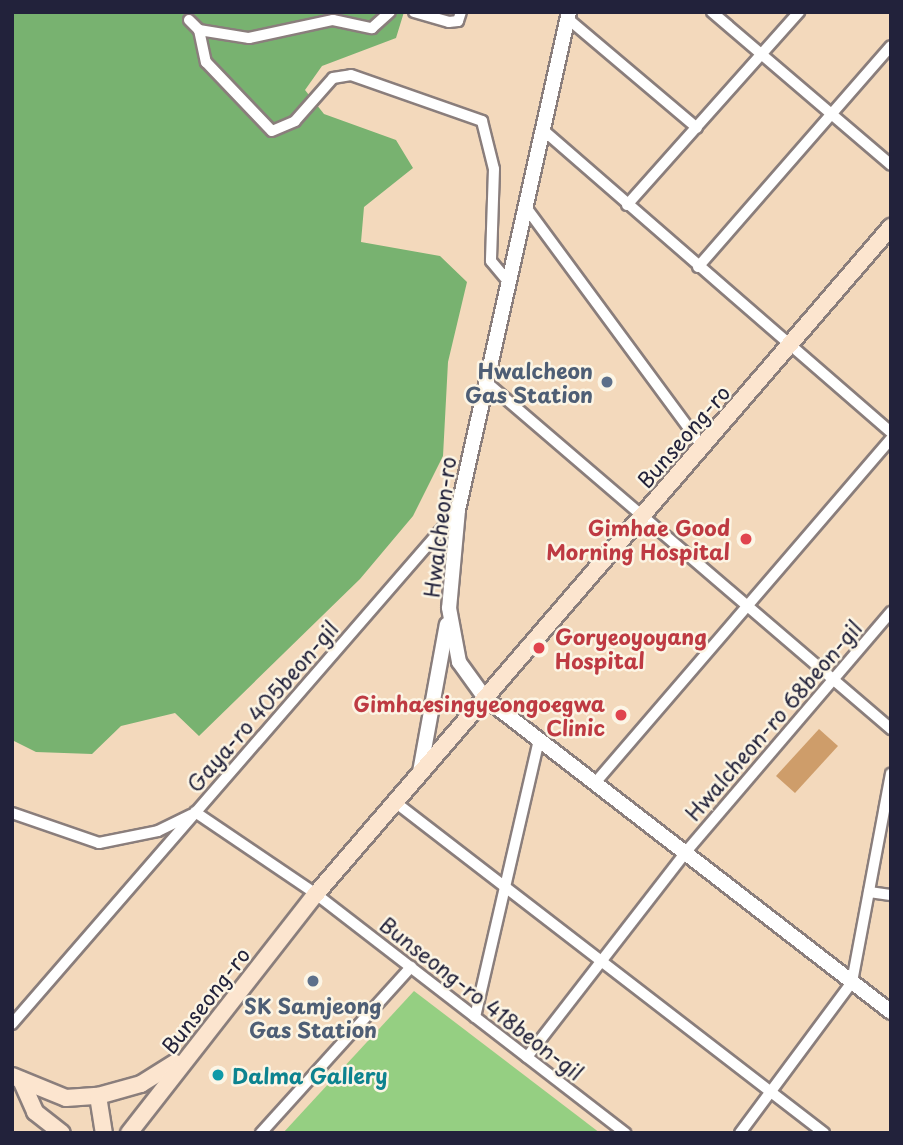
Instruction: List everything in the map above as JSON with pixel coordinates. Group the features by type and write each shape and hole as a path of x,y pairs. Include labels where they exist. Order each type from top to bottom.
{"main road":[{"name":"Bunseong-ro","path":"129,1133 191,1050 316,894 891,227"},
{"path":"16,1078 66,1098 98,1096 160,1075 191,1050"},
{"path":"16,1078 35,1112 62,1133"},
{"path":"98,1096 104,1133"}],"street":[{"path":"199,30 250,38 333,20 372,27 390,12"},
{"path":"414,12 449,22 458,21 461,12"},
{"path":"712,12 891,165"},
{"path":"627,205 799,12"},
{"name":"Hwalcheon-ro","path":"697,128 568,15 458,510 449,608 459,662 485,698 891,1012"},
{"path":"189,20 199,30 206,62 272,131 295,121 333,78 351,75 482,121 494,169 491,261 508,281"},
{"path":"698,267 891,46"},
{"path":"542,130 788,346 891,432"},
{"path":"525,206 702,446"},
{"path":"485,381 891,729"},
{"path":"595,783 891,439"},
{"name":"Gaya-ro 405beon-gil","path":"15,818 78,840 115,843 195,812 458,510"},
{"path":"419,774 449,608"},
{"name":"Hwalcheon-ro 68beon-gil","path":"527,1057 685,853 891,612"},
{"path":"475,1017 539,740"},
{"path":"740,1133 852,982 891,774"},
{"path":"395,802 824,1133"},
{"path":"12,1024 195,812 316,894"},
{"path":"869,892 891,894"},
{"name":"Bunseong-ro 418beon-gil","path":"316,894 625,1133"},
{"path":"261,1133 411,967"}],"green space":[{"path":"12,12 404,12 396,38 322,66 305,90 324,114 396,140 413,168 364,207 361,242 440,256 467,282 448,362 443,456 413,516 360,579 199,736 175,713 121,726 92,754 36,752 12,740"},
{"path":"414,991 600,1133 283,1133"}],"building":[{"path":"819,729 838,746 795,793 776,776"}],"place":[{"name":"Hwalcheon Gas Station","path":"607,382"},
{"name":"Gimhae Good Morning Hospital","path":"746,539"},
{"name":"Goryeoyoyang Hospital","path":"539,648"},
{"name":"Gimhaesingyeongoegwa Clinic","path":"621,715"},
{"name":"SK Samjeong Gas Station","path":"313,981"},
{"name":"Dalma Gallery","path":"218,1075"}]}
